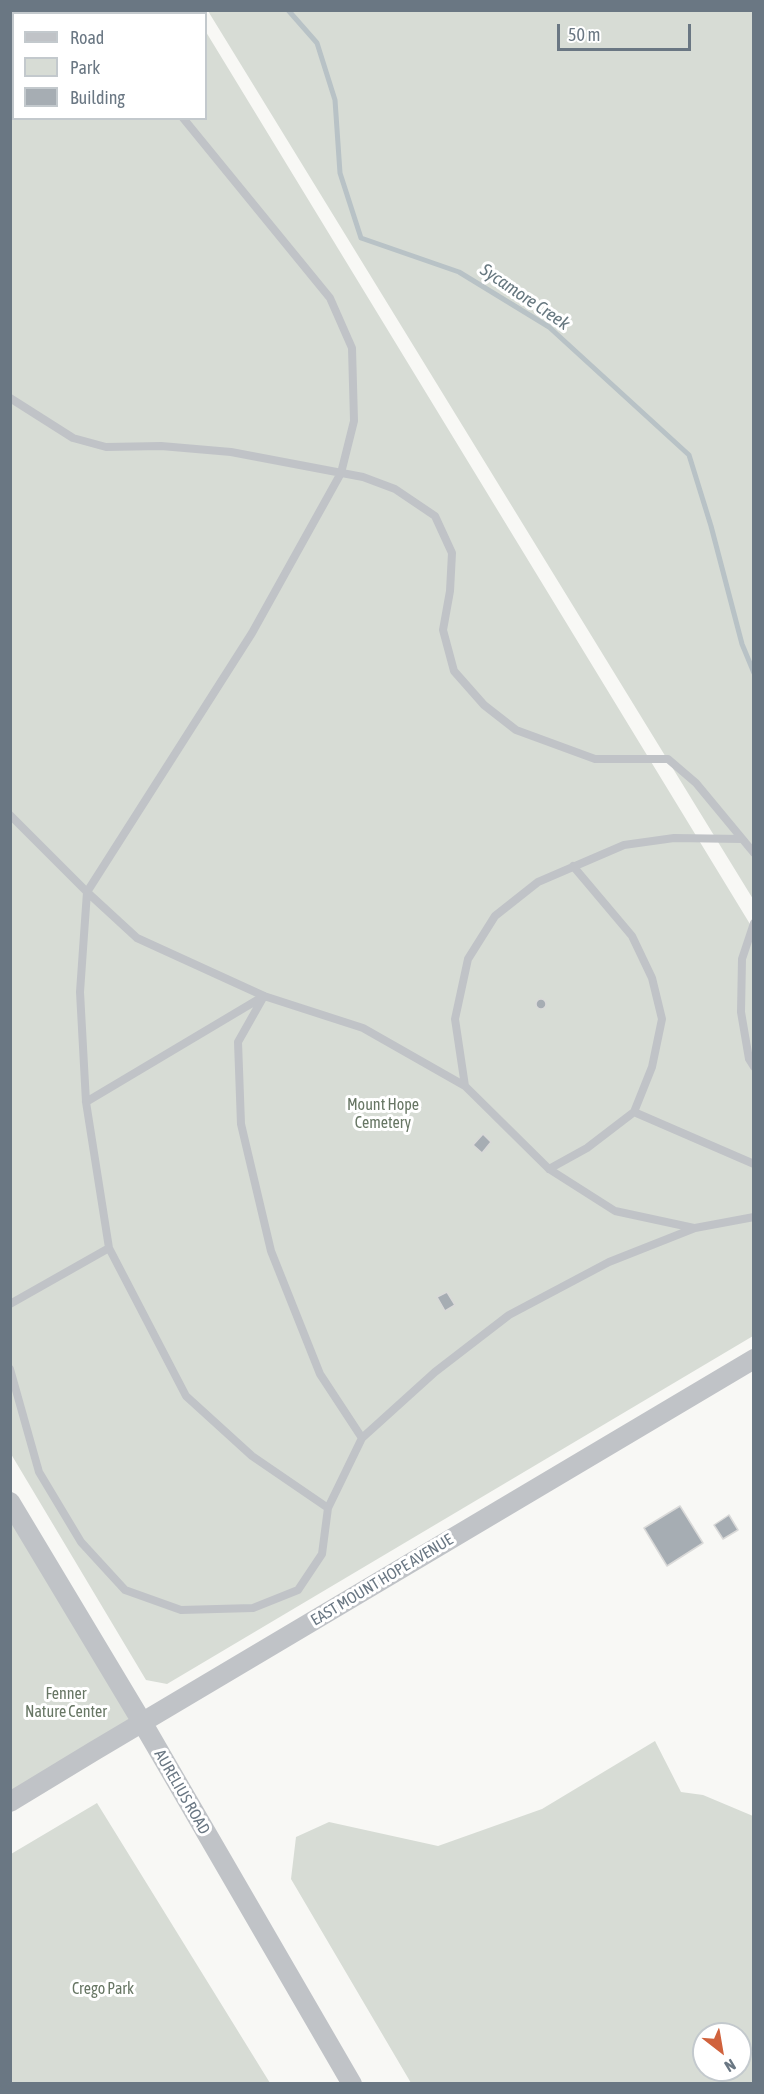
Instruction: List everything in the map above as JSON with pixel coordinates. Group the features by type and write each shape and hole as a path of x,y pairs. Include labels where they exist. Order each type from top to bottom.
{"street":[{"name":"EAST MOUNT HOPE AVENUE","path":"10,1802 753,1359"},
{"name":"AURELIUS ROAD","path":"10,1502 142,1722 352,2084"}],"lane":[{"path":"185,120 330,298 352,348 354,421 341,473 252,633 87,892 80,992 86,1102 109,1248 186,1396 252,1456 328,1508"},
{"path":"10,398 73,438 106,447 161,446 231,452 363,477 395,489 435,516 452,553 450,591 443,630 454,671 484,705 516,730 595,759 668,759 696,783 753,853"},
{"path":"10,815 137,938 264,996 363,1028 465,1086 549,1169 615,1211 694,1228"},
{"path":"465,1086 455,1019 468,959 495,916 538,882 624,845 674,838 742,839"},
{"path":"549,1169 587,1148 634,1112 652,1067 662,1019 652,978 632,936 573,866"},
{"path":"753,923 742,959 741,1012 749,1059 753,1067"},
{"path":"86,1102 264,996"},
{"path":"264,996 238,1042 241,1124 271,1251 320,1374 362,1438"},
{"path":"634,1112 753,1164"},
{"path":"10,1369 39,1472 81,1542 125,1590 181,1610 253,1608 298,1590 322,1554 328,1508 362,1438 435,1371 509,1315 609,1262 694,1228 753,1217"},
{"path":"10,1304 109,1248"}],"green space":[{"name":"Mount Hope Cemetery","path":"11,11 192,11 12,12 12,120 207,120 207,34 753,929 753,1336 167,1684 146,1680 11,1454"},
{"path":"208,11 753,11 753,899"},
{"name":"Fenner Nature Center","path":"10,1502 142,1722 10,1800"},
{"path":"655,1741 681,1792 703,1795 753,1816 753,2083 411,2083 291,1879 296,1837 329,1822 438,1846 542,1809"},
{"name":"Crego Park","path":"97,1803 270,2083 11,2083 11,1854"}],"building":[{"path":"541,999 545,1000 545,1008 541,1009 537,1008 536,1004 537,1000"},
{"path":"483,1134 491,1142 482,1153 473,1145"},
{"path":"447,1292 455,1305 445,1311 437,1297"},
{"path":"680,1506 703,1543 667,1566 644,1528"},
{"path":"729,1515 738,1530 723,1539 714,1525"}],"waterway":[{"name":"Sycamore Creek","path":"288,10 317,43 335,100 340,173 361,238 459,272 549,327 689,455 711,526 742,644 754,673"}]}
